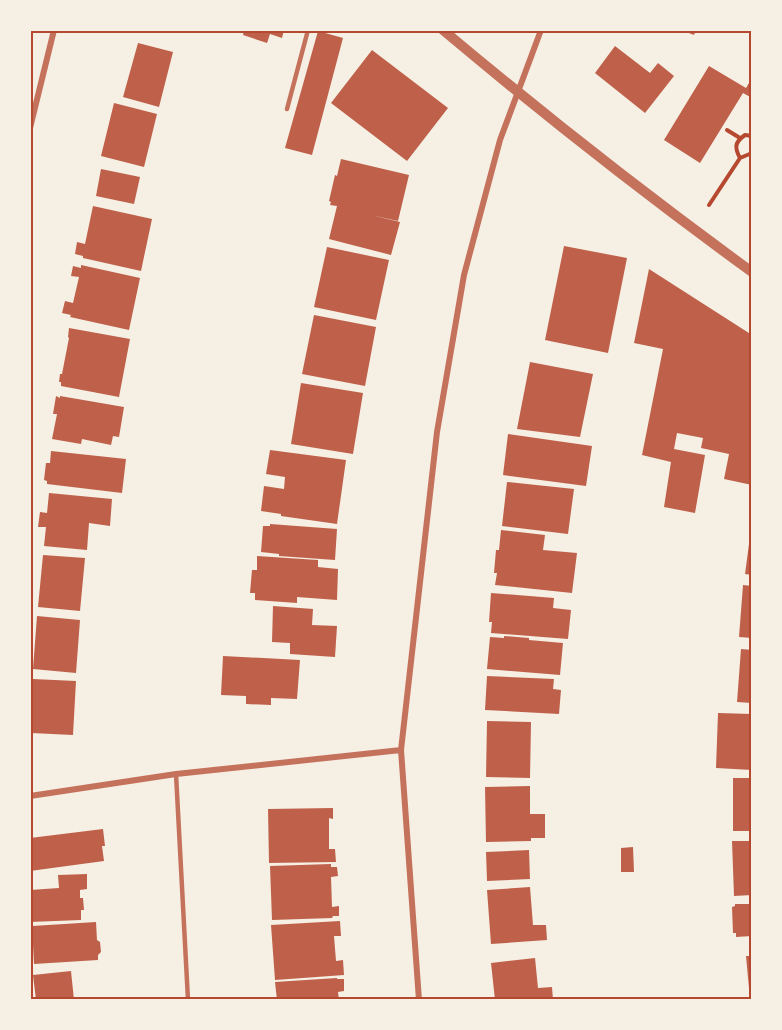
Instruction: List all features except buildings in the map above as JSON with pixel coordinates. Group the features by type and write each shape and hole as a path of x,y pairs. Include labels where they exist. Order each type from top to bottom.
{"street":[{"path":"30,128 54,30"},
{"path":"443,30 517,93 752,272"},
{"path":"419,1000 401,750 437,432 464,275 500,140 541,30"},
{"path":"30,796 176,774 401,750"}],"lane":[{"path":"287,109 308,30"},
{"path":"176,774 188,1000"}],"path":[{"path":"727,130 740,138"},
{"path":"740,158 736,150 740,138 746,135 752,136"},
{"path":"709,205 740,158 752,153"}]}
